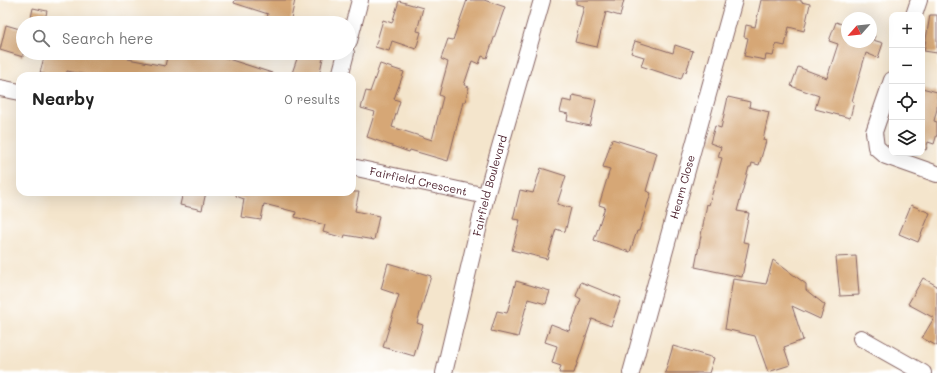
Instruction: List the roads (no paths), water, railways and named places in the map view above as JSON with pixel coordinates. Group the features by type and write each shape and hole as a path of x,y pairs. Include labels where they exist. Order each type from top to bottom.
{"street":[{"path":"356,16 360,0"},
{"name":"Fairfield Boulevard","path":"444,373 486,196 542,0"},
{"name":"Hearn Close","path":"631,373 734,0"},
{"path":"915,12 919,0"},
{"path":"341,72 344,60"},
{"path":"891,84 874,132 876,147 886,156 937,174"},
{"path":"0,88 16,91"},
{"name":"Fairfield Crescent","path":"356,168 486,196"},
{"path":"861,338 924,373"}]}
